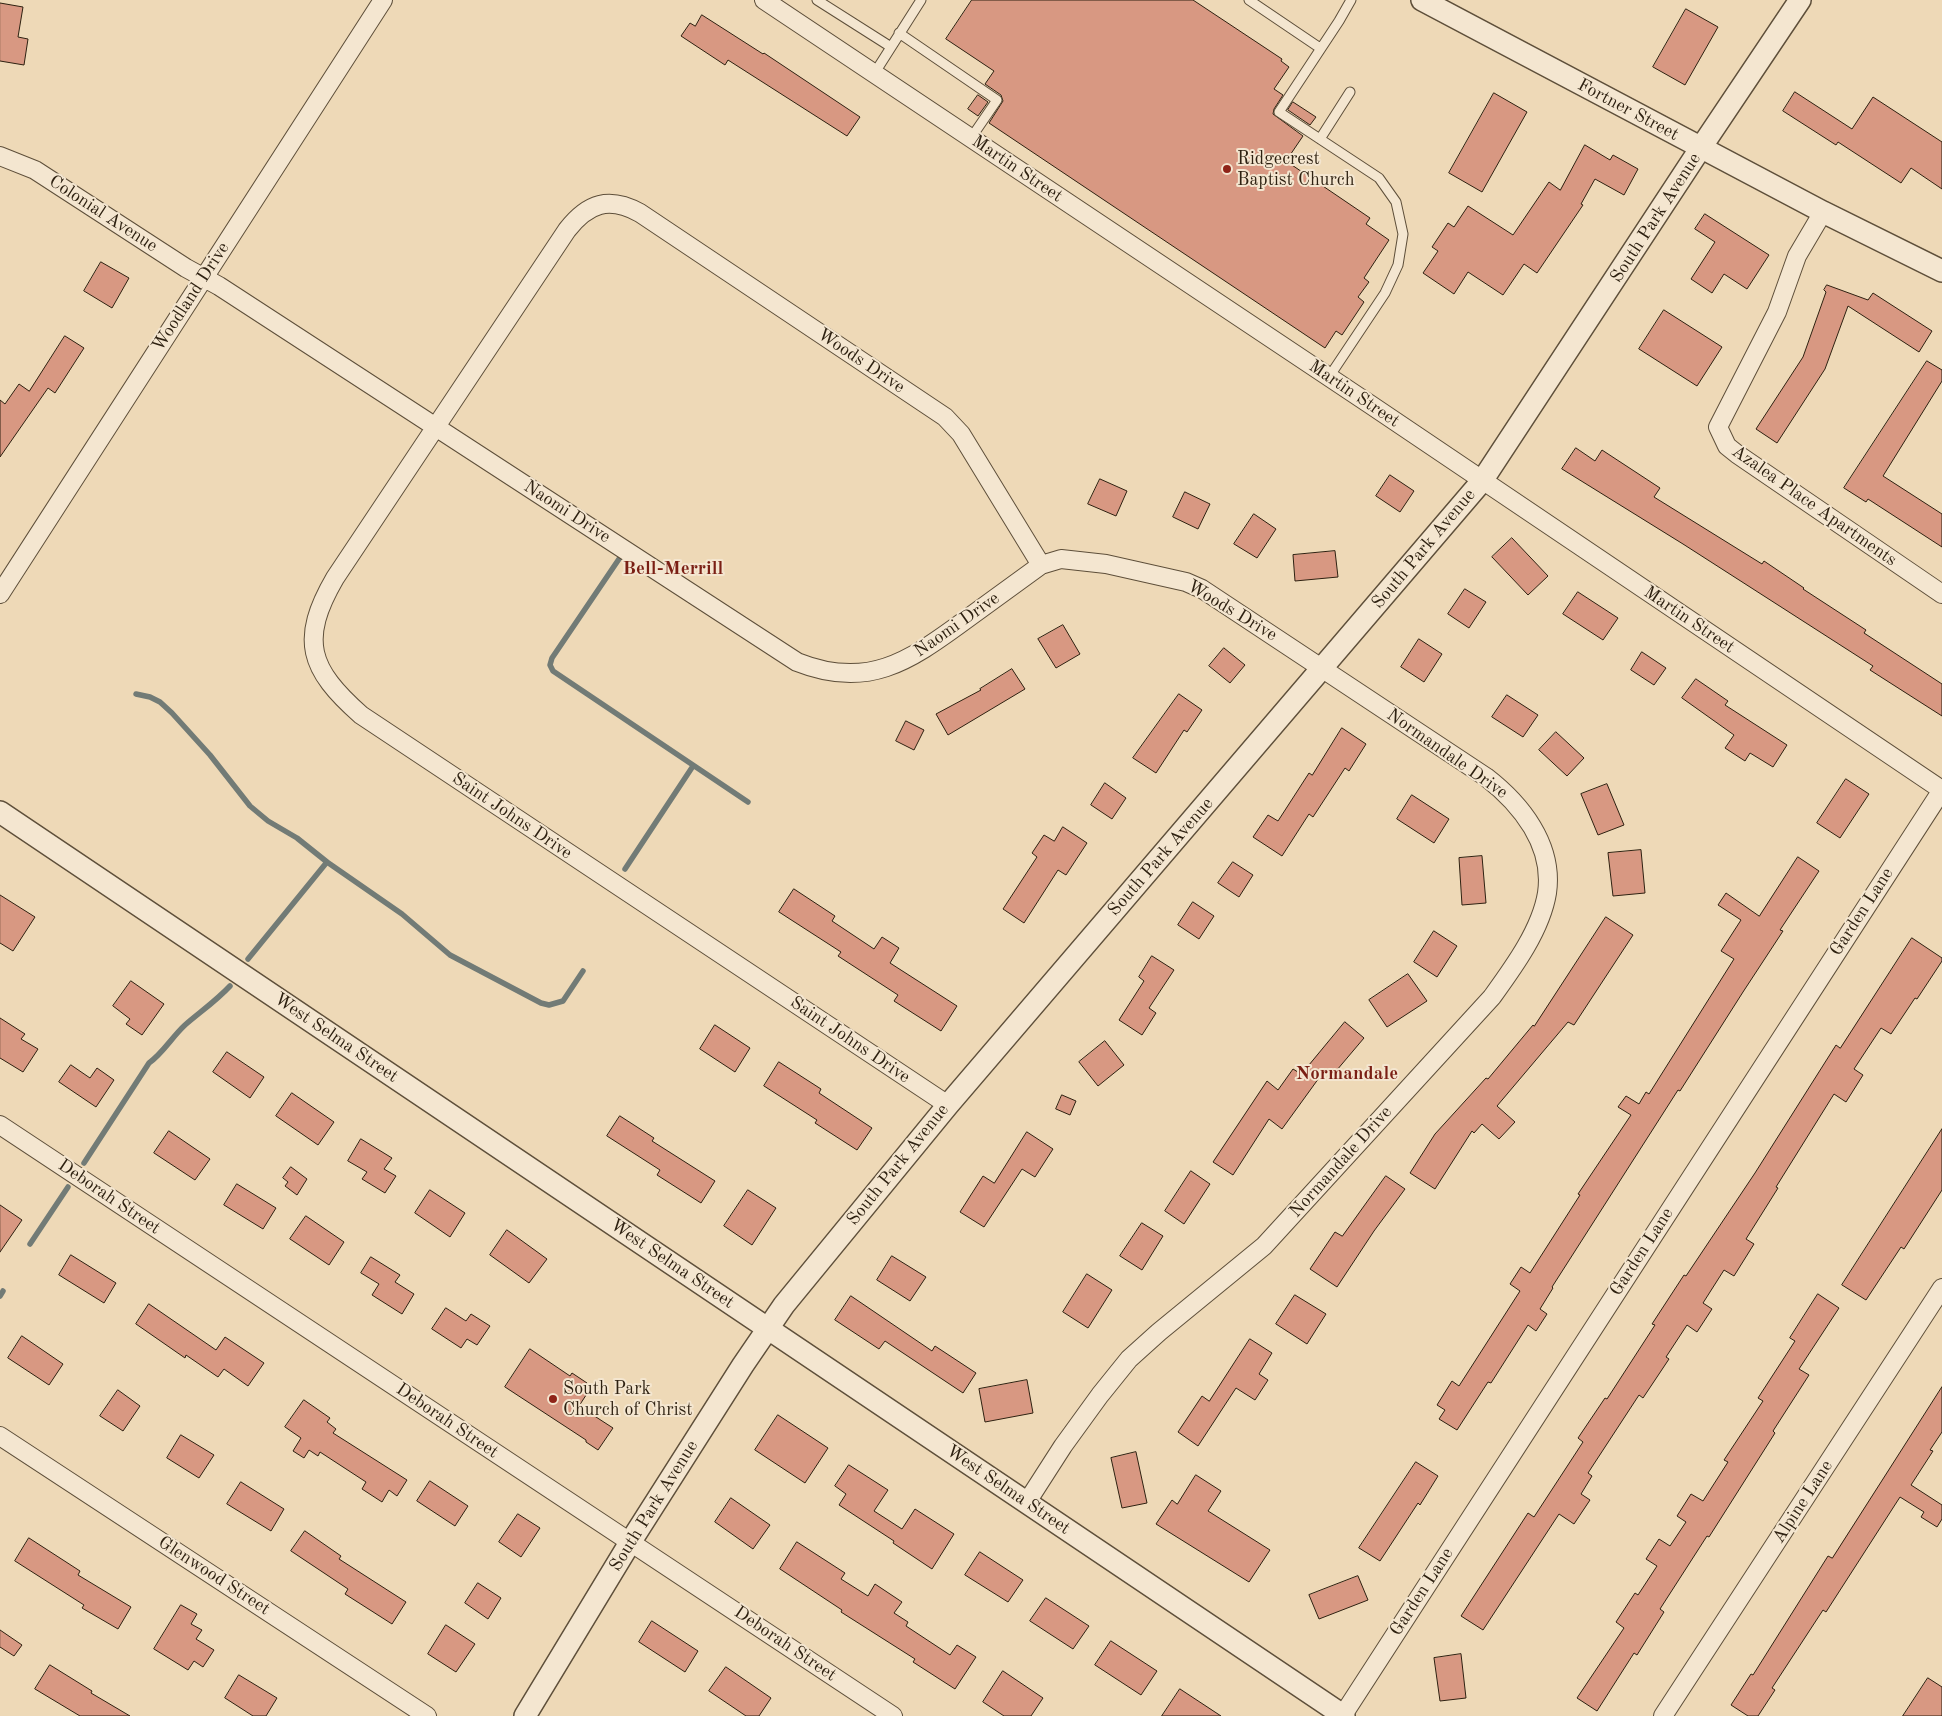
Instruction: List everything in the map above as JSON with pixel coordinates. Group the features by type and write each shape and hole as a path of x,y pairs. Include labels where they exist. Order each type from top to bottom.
{"street":[{"name":"Woodland Drive","path":"0,594 382,0"},
{"name":"Martin Street","path":"764,0 1329,377 1942,790"},
{"name":"Fortner Street","path":"1422,0 1700,149 1942,271"},
{"name":"South Park Avenue","path":"525,1716 631,1541 768,1328 790,1298 948,1105 1482,481 1800,0"},
{"name":"Colonial Avenue","path":"0,156 35,170 203,277"},
{"name":"Woods Drive","path":"437,427 576,218 586,210 598,205 620,205 640,213 945,417 961,434 1040,565 1061,559 1106,564 1186,582 1202,589 1323,668"},
{"name":"Azalea Place Apartments","path":"1823,212 1798,256 1777,312 1718,427 1727,446 1737,454 1942,594"},
{"name":"Naomi Drive","path":"203,277 437,427 778,651 816,670 839,674 863,673 885,669 905,661 928,648 1040,565"},
{"name":"Saint Johns Drive","path":"437,427 335,578 323,599 312,638 316,658 324,676 338,695 361,715 948,1105"},
{"name":"Normandale Drive","path":"1028,1502 1063,1446 1129,1359 1264,1246 1296,1213 1492,997 1518,960 1540,918 1547,893 1546,865 1541,842 1530,822 1518,807 1504,791 1486,777 1323,668"},
{"name":"Garden Lane","path":"1343,1716 1942,790"},
{"name":"West Selma Street","path":"0,812 1028,1502 1343,1716"},
{"name":"Deborah Street","path":"0,1125 893,1716"},
{"name":"Alpine Lane","path":"1663,1716 1942,1288"},
{"name":"Glenwood Street","path":"0,1436 427,1716"}],"lane":[{"path":"817,0 891,47"},
{"path":"874,74 921,0"},
{"path":"1249,0 1320,48"},
{"path":"1329,377 1385,293 1398,265 1402,234 1396,202 1379,178 1280,112 1351,0"},
{"path":"899,33 997,100 971,138"},
{"path":"1320,139 1350,92"}],"building":[{"name":"Ridgecrest Baptist Church","path":"972,0 1193,0 1282,59 1281,61 1289,67 1274,89 1283,95 1273,114 1303,136 1286,161 1370,218 1366,224 1389,240 1364,278 1369,282 1358,297 1364,302 1342,335 1336,331 1325,348 989,123 1003,101 1001,95 985,84 994,71 946,39"},
{"path":"0,3 23,7 18,37 28,39 24,65 0,61"},
{"path":"1686,9 1718,27 1685,85 1653,67"},
{"path":"702,15 764,53 860,117 847,136 728,60 725,65 681,36 690,23 695,26"},
{"path":"1795,92 1852,129 1873,97 1942,142 1942,189 1911,168 1901,183 1838,142 1836,145 1783,111"},
{"path":"1494,93 1527,112 1482,192 1449,173"},
{"path":"978,95 988,102 978,116 968,109"},
{"path":"1293,102 1316,117 1310,125 1288,110"},
{"path":"1585,145 1610,160 1613,155 1638,169 1624,195 1595,179 1581,204 1583,205 1537,273 1524,264 1503,295 1468,272 1454,294 1423,273 1438,251 1432,247 1448,223 1454,227 1468,206 1513,235 1549,182 1560,190"},
{"path":"1705,214 1769,255 1747,289 1724,274 1712,293 1691,279 1715,242 1695,229"},
{"path":"101,262 129,278 112,308 84,291"},
{"path":"1827,285 1868,300 1873,293 1932,331 1919,352 1848,306 1825,369 1777,443 1756,429 1803,357"},
{"path":"1664,310 1722,347 1697,386 1639,349"},
{"path":"65,336 84,348 55,393 48,388 0,457 0,400 5,404 19,384 29,391"},
{"path":"1927,361 1942,370 1942,381 1883,476 1942,514 1942,547 1868,499 1866,502 1844,488"},
{"path":"1576,448 1595,461 1602,450 1660,488 1654,497 1762,564 1764,561 1866,630 1864,633 1942,684 1942,716 1870,670 1873,666 1562,469"},
{"path":"1390,475 1414,491 1400,512 1376,496"},
{"path":"1100,479 1127,491 1116,516 1088,504"},
{"path":"1185,492 1210,504 1198,529 1173,517"},
{"path":"1254,514 1276,529 1257,558 1234,544"},
{"path":"1512,538 1548,576 1528,595 1492,557"},
{"path":"1335,551 1338,577 1295,581 1293,555"},
{"path":"1465,589 1486,602 1469,628 1448,614"},
{"path":"1578,592 1618,618 1603,640 1563,614"},
{"path":"1063,625 1080,654 1056,668 1038,639"},
{"path":"1419,639 1442,654 1424,682 1401,667"},
{"path":"1224,648 1245,665 1230,683 1209,666"},
{"path":"1642,652 1666,668 1654,685 1631,670"},
{"path":"1012,669 1025,689 948,735 936,714 981,690"},
{"path":"1696,679 1728,701 1725,705 1787,745 1773,767 1750,753 1745,761 1725,748 1734,735 1682,698"},
{"path":"1179,694 1202,710 1187,732 1184,730 1156,773 1133,758"},
{"path":"1507,695 1538,715 1523,737 1492,717"},
{"path":"906,721 924,730 914,750 896,741"},
{"path":"1342,728 1366,744 1349,771 1345,768 1313,817 1309,814 1282,856 1253,837 1268,815 1278,821 1309,773 1312,775"},
{"path":"1556,732 1584,758 1567,776 1539,750"},
{"path":"1846,779 1869,794 1840,838 1817,823"},
{"path":"1105,783 1126,798 1112,819 1091,805"},
{"path":"1607,784 1624,825 1598,835 1581,794"},
{"path":"1412,795 1449,819 1434,843 1397,819"},
{"path":"1063,827 1087,843 1066,875 1058,870 1024,923 1003,909 1037,857 1032,853 1044,835 1054,841"},
{"path":"1641,850 1645,893 1613,896 1608,853"},
{"path":"1482,856 1486,903 1462,905 1459,858"},
{"path":"1798,857 1819,871 1780,930 1783,931 1680,1091 1678,1090 1552,1287 1540,1309 1547,1314 1536,1331 1528,1325 1491,1383 1488,1382 1457,1430 1439,1419 1445,1410 1437,1405 1452,1381 1459,1386 1520,1291 1510,1284 1521,1267 1530,1273 1580,1195 1578,1194 1631,1115 1618,1107 1626,1096 1639,1104 1646,1092 1649,1094 1734,959 1721,951 1741,920 1718,905 1726,893 1759,916"},
{"path":"1233,862 1253,875 1239,897 1218,883"},
{"path":"794,889 835,916 832,921 874,949 882,937 899,948 890,963 957,1006 941,1031 894,1001 898,995 838,956 841,952 779,912"},
{"path":"0,895 35,917 13,951 0,943"},
{"path":"1193,902 1214,916 1199,939 1178,925"},
{"path":"1606,917 1633,935 1574,1025 1568,1022 1497,1106 1515,1122 1499,1139 1482,1124 1474,1133 1472,1131 1435,1189 1410,1173 1435,1134 1486,1078 1488,1079 1534,1026"},
{"path":"1434,931 1457,946 1437,977 1414,962"},
{"path":"1912,938 1942,958 1942,961 1891,1034 1881,1028 1854,1069 1863,1075 1846,1102 1834,1094 1746,1239 1754,1244 1734,1276 1724,1270 1703,1303 1712,1309 1697,1332 1687,1325 1666,1357 1669,1359 1643,1398 1639,1395 1588,1473 1592,1476 1581,1494 1590,1500 1574,1524 1559,1514 1483,1630 1461,1616 1528,1513 1534,1517 1583,1442 1578,1438 1605,1398 1607,1399 1655,1325 1652,1324 1755,1173 1836,1045 1840,1048"},
{"path":"1152,956 1174,970 1149,1008 1156,1013 1142,1035 1119,1020 1144,981 1139,977"},
{"path":"1408,974 1427,1001 1387,1027 1369,1000"},
{"path":"131,981 164,1004 142,1035 126,1024 130,1019 113,1006"},
{"path":"0,1018 25,1034 21,1039 38,1049 23,1072 0,1058"},
{"path":"1345,1022 1364,1038 1331,1077 1324,1071 1282,1129 1269,1119 1233,1175 1213,1162 1267,1081 1278,1090 1293,1069 1301,1074"},
{"path":"715,1025 750,1048 735,1072 700,1049"},
{"path":"1105,1041 1124,1065 1098,1086 1079,1062"},
{"path":"227,1052 264,1077 250,1098 213,1072"},
{"path":"779,1062 821,1089 819,1093 872,1128 857,1150 815,1123 817,1120 764,1086"},
{"path":"71,1065 90,1078 97,1068 114,1080 96,1107 59,1082"},
{"path":"292,1093 334,1122 318,1145 276,1116"},
{"path":"1062,1095 1076,1101 1070,1115 1056,1109"},
{"path":"620,1116 654,1138 652,1141 715,1181 701,1203 657,1175 660,1170 607,1136"},
{"path":"1942,1129 1942,1190 1904,1249 1901,1247 1866,1300 1842,1285"},
{"path":"169,1131 210,1159 195,1180 154,1153"},
{"path":"1027,1132 1053,1149 1035,1177 1022,1169 984,1227 960,1212 983,1176 994,1183"},
{"path":"361,1139 392,1158 384,1169 396,1176 385,1193 362,1179 367,1172 348,1161"},
{"path":"291,1167 307,1179 297,1195 285,1186 288,1182 283,1178"},
{"path":"1191,1171 1210,1184 1184,1224 1165,1211"},
{"path":"1386,1176 1405,1189 1374,1231 1337,1287 1310,1269 1335,1232 1342,1236"},
{"path":"237,1184 276,1208 263,1229 224,1205"},
{"path":"430,1190 465,1213 450,1237 415,1213"},
{"path":"748,1190 776,1208 752,1245 724,1226"},
{"path":"0,1205 22,1220 0,1252"},
{"path":"306,1216 344,1242 329,1265 290,1239"},
{"path":"1142,1223 1163,1236 1142,1270 1120,1256"},
{"path":"507,1230 547,1259 529,1283 490,1255"},
{"path":"71,1255 116,1283 104,1303 59,1275"},
{"path":"892,1256 926,1277 910,1301 877,1280"},
{"path":"371,1257 400,1275 395,1282 414,1294 402,1314 372,1295 379,1284 361,1273"},
{"path":"1087,1274 1112,1290 1088,1328 1063,1312"},
{"path":"1818,1294 1839,1308 1799,1369 1809,1375 1773,1431 1775,1433 1709,1537 1707,1536 1660,1609 1664,1612 1637,1655 1634,1653 1597,1711 1577,1698 1624,1628 1616,1622 1635,1593 1638,1595 1657,1566 1646,1559 1659,1539 1670,1546 1686,1522 1677,1516 1691,1494 1703,1501 1728,1462 1724,1460 1763,1401 1758,1398 1795,1341 1790,1338"},
{"path":"1295,1295 1326,1314 1307,1344 1276,1324"},
{"path":"851,1296 932,1351 935,1346 976,1373 963,1393 885,1341 879,1349 835,1320"},
{"path":"149,1304 216,1350 225,1337 264,1363 248,1386 224,1369 218,1377 186,1355 185,1358 136,1324"},
{"path":"446,1308 466,1321 471,1314 490,1326 477,1345 467,1339 461,1348 432,1329"},
{"path":"22,1336 63,1364 49,1385 8,1358"},
{"path":"1250,1339 1272,1353 1259,1374 1268,1380 1255,1400 1236,1388 1198,1446 1178,1432 1202,1396 1209,1401"},
{"name":"South Park Church of Christ","path":"530,1349 570,1376 572,1373 587,1383 585,1386 590,1389 579,1406 613,1428 598,1450 586,1442 586,1440 505,1387"},
{"path":"1027,1380 1033,1413 985,1422 979,1389"},
{"path":"1942,1387 1942,1432 1930,1450 1933,1451 1911,1485 1942,1505 1942,1519 1937,1527 1921,1517 1924,1512 1900,1497 1826,1612 1823,1610 1772,1688 1775,1690 1758,1716 1748,1716 1731,1705 1751,1674 1753,1675 1828,1556 1832,1558"},
{"path":"118,1390 140,1406 123,1431 100,1416"},
{"path":"304,1400 330,1418 327,1422 336,1429 333,1433 407,1480 397,1496 389,1490 382,1502 362,1489 366,1482 320,1452 318,1456 309,1450 304,1458 293,1451 301,1438 285,1427"},
{"path":"778,1415 828,1448 805,1483 755,1450"},
{"path":"181,1435 214,1455 199,1478 167,1458"},
{"path":"1136,1452 1147,1503 1122,1508 1111,1458"},
{"path":"1416,1462 1438,1476 1380,1561 1359,1548"},
{"path":"849,1465 888,1490 874,1511 902,1529 915,1509 954,1534 932,1569 893,1543 894,1541 839,1505 846,1494 835,1486"},
{"path":"1196,1475 1221,1491 1208,1511 1270,1550 1249,1582 1156,1524 1172,1500 1177,1504"},
{"path":"430,1481 468,1506 455,1526 417,1501"},
{"path":"241,1482 284,1509 271,1531 227,1504"},
{"path":"731,1498 770,1525 753,1549 715,1522"},
{"path":"518,1514 540,1528 521,1557 499,1542"},
{"path":"305,1531 341,1556 339,1559 406,1602 392,1624 345,1594 348,1589 291,1551"},
{"path":"29,1538 80,1571 78,1575 131,1607 118,1629 82,1608 84,1605 15,1561"},
{"path":"797,1542 845,1573 841,1579 868,1596 875,1584 902,1602 894,1613 908,1622 906,1626 950,1655 957,1645 976,1657 955,1689 913,1662 915,1659 841,1612 842,1610 780,1569"},
{"path":"980,1552 1023,1580 1008,1602 965,1575"},
{"path":"1358,1576 1368,1600 1319,1619 1309,1595"},
{"path":"478,1583 501,1598 488,1619 465,1603"},
{"path":"1046,1598 1089,1626 1073,1649 1030,1621"},
{"path":"181,1605 197,1614 191,1624 202,1630 196,1639 214,1650 203,1667 194,1661 188,1670 154,1649"},
{"path":"652,1621 698,1651 685,1672 639,1642"},
{"path":"446,1625 475,1644 456,1672 428,1654"},
{"path":"0,1630 22,1645 14,1656 0,1647"},
{"path":"1111,1641 1157,1671 1141,1695 1095,1665"},
{"path":"1461,1654 1466,1698 1440,1701 1434,1658"},
{"path":"50,1665 92,1691 91,1693 130,1716 80,1716 35,1689"},
{"path":"726,1667 771,1698 759,1716 746,1716 709,1691"},
{"path":"1003,1671 1043,1698 1031,1716 1004,1716 983,1702"},
{"path":"239,1675 277,1698 266,1716 253,1716 225,1698"},
{"path":"1928,1678 1942,1687 1942,1716 1903,1716"},
{"path":"1180,1689 1221,1716 1162,1716"}],"waterway":[{"path":"619,559 552,658 550,665 553,671 748,802"},
{"path":"136,694 150,697 160,702 172,713 210,755 250,806 268,821 297,838 327,862 402,914 450,955 541,1003 549,1005 563,1001 583,971"},
{"path":"625,869 693,766"},
{"path":"248,959 327,862"},
{"path":"84,1163 149,1063 159,1055 185,1025 214,1002 230,986"},
{"path":"30,1244 68,1187"},
{"path":"0,1296 3,1291"}],"place":[{"name":"Ridgecrest Baptist Church","path":"1227,169"},
{"name":"South Park Church of Christ","path":"553,1399"}],"district":[{"name":"Bell-Merrill","path":"673,569"},
{"name":"Normandale","path":"1347,1074"}]}
